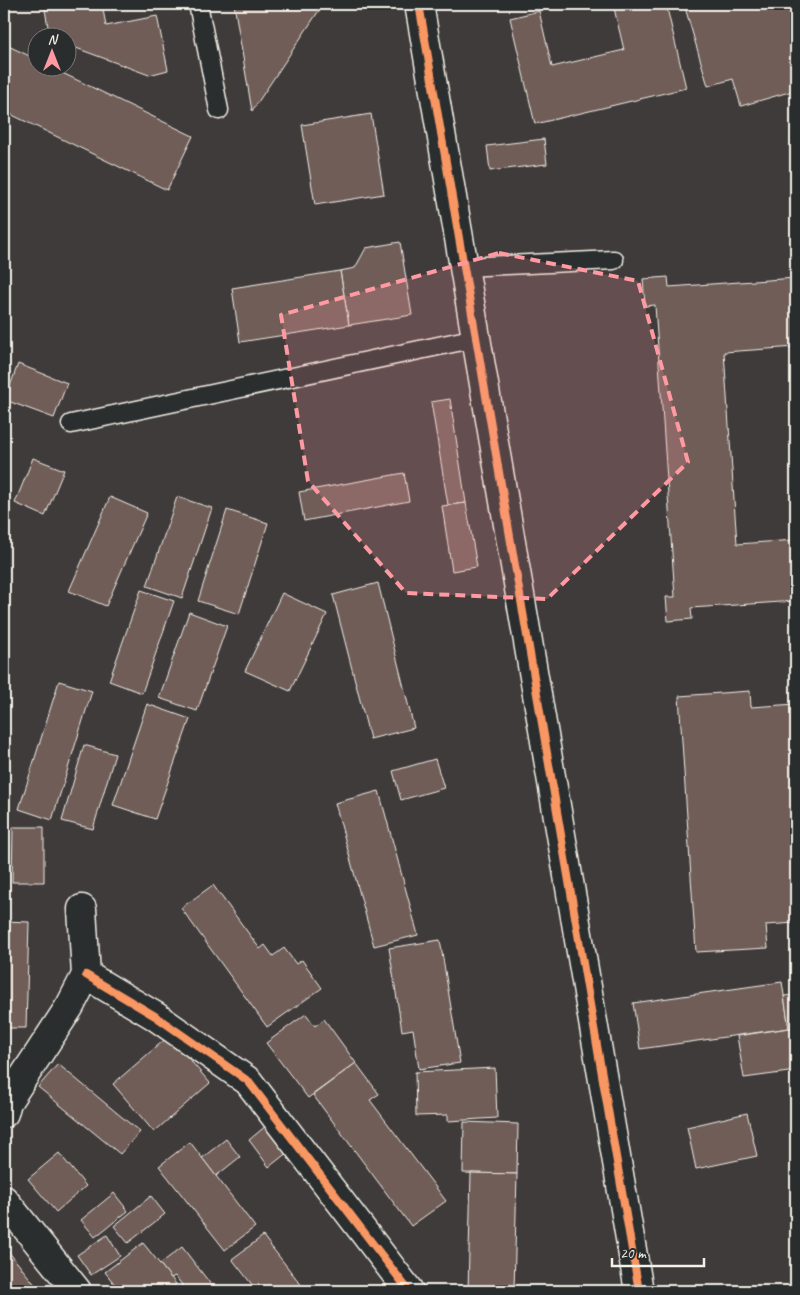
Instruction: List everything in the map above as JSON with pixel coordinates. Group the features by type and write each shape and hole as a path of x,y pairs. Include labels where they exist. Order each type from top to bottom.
{"street":[{"path":"419,4 639,1291"},
{"path":"4,1113 7,1102 70,1006 86,975 82,909"},
{"path":"86,975 156,1016 248,1082 409,1291"},
{"path":"4,1200 78,1291"}],"lane":[{"path":"198,4 219,110"},
{"path":"464,267 614,260"},
{"path":"71,424 476,338"}],"highlighted area":[{"path":"499,253 638,281 688,462 547,599 406,593 308,481 281,315"}],"building":[{"path":"44,4 78,4 79,7 102,4 106,26 157,16 168,70 149,75 78,49 78,28 48,28"},
{"path":"234,4 319,4 320,9 252,111"},
{"path":"613,4 666,4 686,88 535,124 510,18 539,11 552,67 624,50"},
{"path":"684,4 796,4 796,90 741,106 733,79 708,86"},
{"path":"4,44 28,55 28,78 73,78 193,136 167,190 4,111"},
{"path":"371,114 384,194 315,205 302,125"},
{"path":"544,139 547,164 490,171 487,146"},
{"path":"400,242 412,315 349,325 340,271 355,268 366,248"},
{"path":"340,271 349,325 240,342 232,288"},
{"path":"668,277 669,287 796,278 796,347 724,352 737,544 796,540 796,601 691,608 692,619 668,621 666,597 675,597 655,305 645,306 643,279"},
{"path":"18,364 67,383 54,418 5,400"},
{"path":"450,399 466,503 448,505 431,402"},
{"path":"33,458 64,470 45,516 15,503"},
{"path":"404,473 409,501 304,521 299,492"},
{"path":"110,497 147,513 106,606 69,591"},
{"path":"177,497 212,508 182,598 147,586"},
{"path":"466,503 477,567 452,571 442,506"},
{"path":"227,510 268,523 239,614 198,601"},
{"path":"378,583 414,728 370,739 333,595"},
{"path":"141,590 174,601 142,693 109,681"},
{"path":"282,593 327,614 290,691 245,671"},
{"path":"189,612 227,626 197,711 159,698"},
{"path":"59,681 92,691 52,820 19,809"},
{"path":"750,691 751,707 796,704 796,923 766,925 768,948 696,952 679,696"},
{"path":"147,704 190,719 155,819 113,805"},
{"path":"84,745 115,754 93,829 62,821"},
{"path":"435,759 444,788 401,800 393,771"},
{"path":"379,791 418,935 374,946 335,803"},
{"path":"13,827 44,827 44,882 12,882"},
{"path":"213,885 260,949 265,945 273,956 284,948 296,964 302,960 322,988 267,1027 181,908"},
{"path":"4,921 29,922 26,1028 4,1028"},
{"path":"440,940 460,1063 419,1069 413,1029 402,1031 389,948"},
{"path":"782,982 789,1028 640,1049 633,1003"},
{"path":"796,995 796,1027 789,1028 784,996"},
{"path":"306,1014 315,1026 324,1019 356,1063 308,1098 266,1043"},
{"path":"796,1027 796,1071 744,1078 737,1036"},
{"path":"169,1036 210,1083 154,1132 113,1084"},
{"path":"356,1063 379,1094 370,1100 446,1201 411,1226 313,1095"},
{"path":"58,1064 140,1132 120,1154 38,1087"},
{"path":"495,1068 497,1118 448,1121 448,1115 416,1116 415,1072"},
{"path":"747,1113 757,1156 696,1169 687,1127"},
{"path":"464,1122 518,1124 517,1174 463,1173"},
{"path":"267,1125 288,1152 269,1167 249,1140"},
{"path":"226,1139 240,1157 216,1176 202,1158"},
{"path":"190,1142 255,1227 225,1250 159,1166"},
{"path":"59,1153 86,1186 56,1212 28,1179"},
{"path":"471,1173 517,1174 514,1291 468,1291"},
{"path":"114,1193 128,1211 95,1237 81,1220"},
{"path":"151,1196 165,1214 128,1243 114,1226"},
{"path":"107,1235 120,1256 91,1275 77,1255"},
{"path":"263,1236 306,1291 257,1291 232,1259"},
{"path":"143,1243 176,1284 167,1291 120,1291 105,1272"},
{"path":"4,1246 40,1291 8,1291 4,1286"},
{"path":"182,1247 216,1291 187,1291 175,1276 171,1278 160,1264"}],"cycle path":[{"path":"419,4 639,1291"},
{"path":"86,975 155,1016 248,1081 409,1291"}]}
